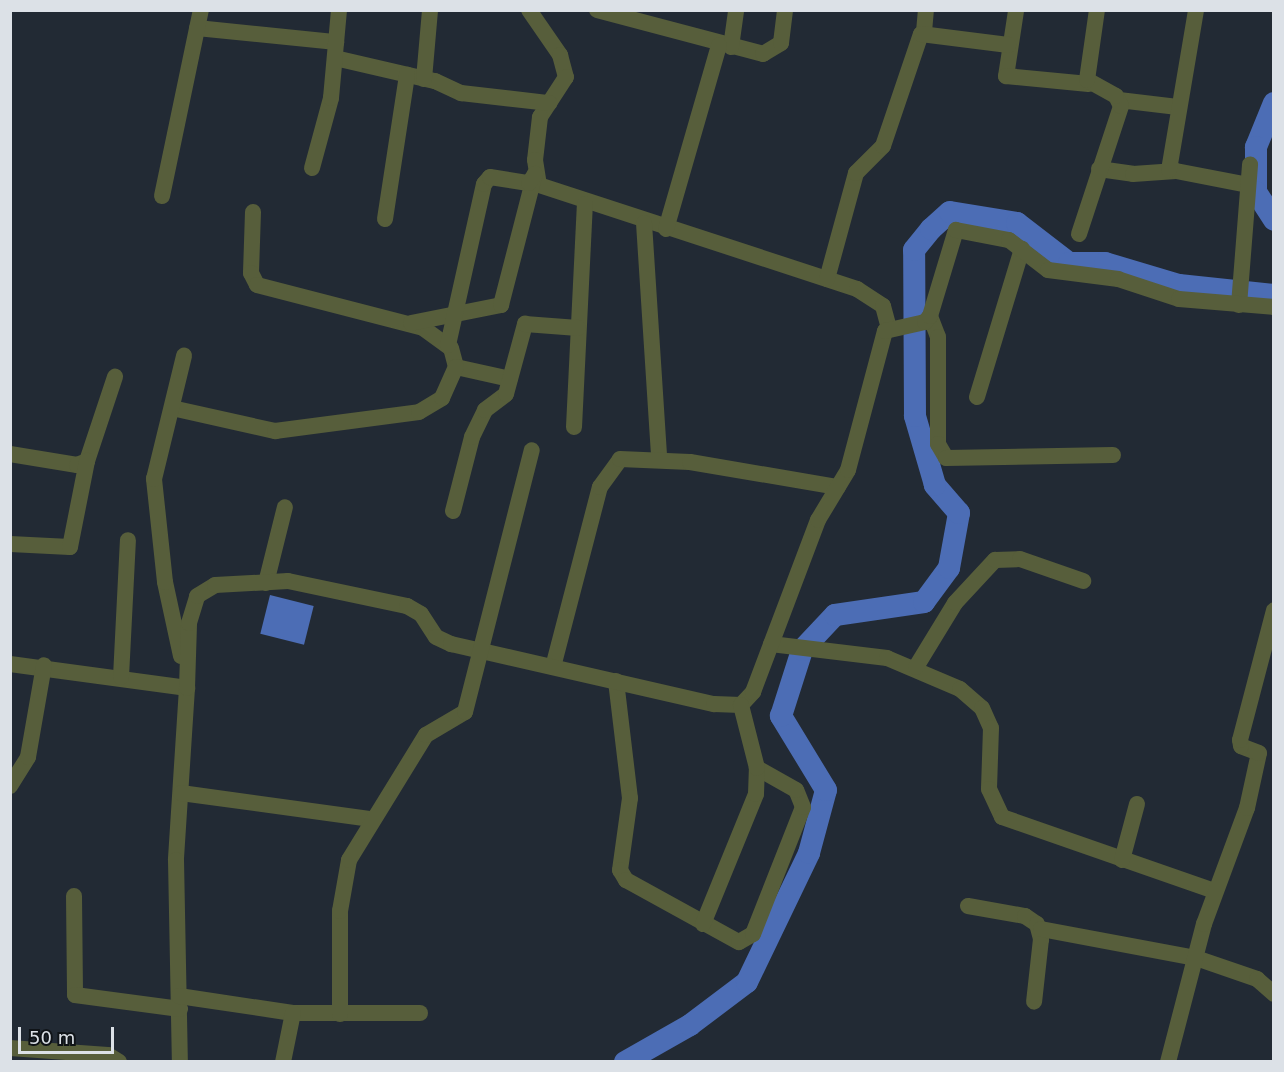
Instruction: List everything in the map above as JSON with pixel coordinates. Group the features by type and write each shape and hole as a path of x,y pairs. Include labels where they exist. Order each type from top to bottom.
{"street":[{"path":"162,196 201,10"},
{"path":"312,168 336,50 339,10"},
{"path":"424,79 430,10"},
{"path":"409,324 501,305 506,299 535,174 537,131 549,103 563,89 565,65 529,10"},
{"path":"597,10 725,46 763,54 776,50 786,10"},
{"path":"666,229 736,10"},
{"path":"827,279 856,173 883,146 904,72 924,32 926,10"},
{"path":"1089,84 1097,10"},
{"path":"1016,11 1008,45 1006,76 1089,84 1119,100 1178,107"},
{"path":"1169,170 1192,11"},
{"path":"197,28 336,50 461,93 549,103"},
{"path":"924,32 1008,45"},
{"path":"385,219 407,75"},
{"path":"1079,234 1099,169 1114,135 1119,100"},
{"path":"1239,303 1250,164"},
{"path":"1099,169 1133,174 1169,170 1248,184"},
{"path":"535,174 552,193 857,289 883,306 894,326 848,470 818,520 753,692 741,705"},
{"path":"172,408 275,431 419,412 442,398 456,367 448,345 457,315 484,184 490,177 529,183 535,174"},
{"path":"574,427 585,204"},
{"path":"253,212 251,273 257,285 409,324 448,345"},
{"path":"644,222 659,458"},
{"path":"1113,455 946,458 938,444 938,337 928,319 956,230 993,233 1022,249 1048,270 1118,279 1179,299 1274,307"},
{"path":"977,397 1022,249"},
{"path":"894,326 928,319"},
{"path":"453,511 476,426 485,410 501,401 510,379 525,324 578,328"},
{"path":"184,356 154,479 165,582 187,668"},
{"path":"456,367 510,379"},
{"path":"10,544 70,547 87,461 115,377"},
{"path":"340,1014 345,879 371,819 426,735 465,712 483,651 532,450"},
{"path":"10,454 77,465 87,461"},
{"path":"553,667 604,475 620,459 659,458 838,487"},
{"path":"266,583 285,507"},
{"path":"122,677 128,540"},
{"path":"916,668 955,603 995,560 1020,559 1083,581"},
{"path":"180,1062 176,860 187,668 197,596 215,585 288,581 407,606 421,614 442,642 616,681 741,705"},
{"path":"1168,1062 1214,891 1243,821 1258,758 1258,750 1240,746 1240,740 1274,610"},
{"path":"771,644 879,657 916,668 960,689 982,708 991,728 989,789 1002,817 1214,891"},
{"path":"10,664 44,665 186,688"},
{"path":"10,786 30,748 44,665"},
{"path":"616,681 630,798 620,870 626,880 734,941 748,940 802,814 801,795 757,768"},
{"path":"703,924 753,803 757,768 741,705"},
{"path":"181,793 371,819"},
{"path":"1122,860 1137,804"},
{"path":"74,896 75,995 293,1013 420,1013"},
{"path":"968,906 1025,916 1041,929 1196,958 1257,979 1274,994"},
{"path":"1034,1002 1041,929"},
{"path":"283,1062 293,1013"},
{"path":"10,1048 39,1057 108,1055 119,1062"}],"water":[{"path":"270,595 314,606 304,645 260,634"}],"waterway":[{"path":"1274,103 1256,147 1256,192 1274,220"},
{"path":"625,1062 690,1025 747,982 809,853 826,790 781,716 802,650 835,615 924,602 949,568 959,513 935,485 915,416 914,250 931,229 950,212 1017,223 1069,263 1105,263 1179,285 1274,295"}]}
